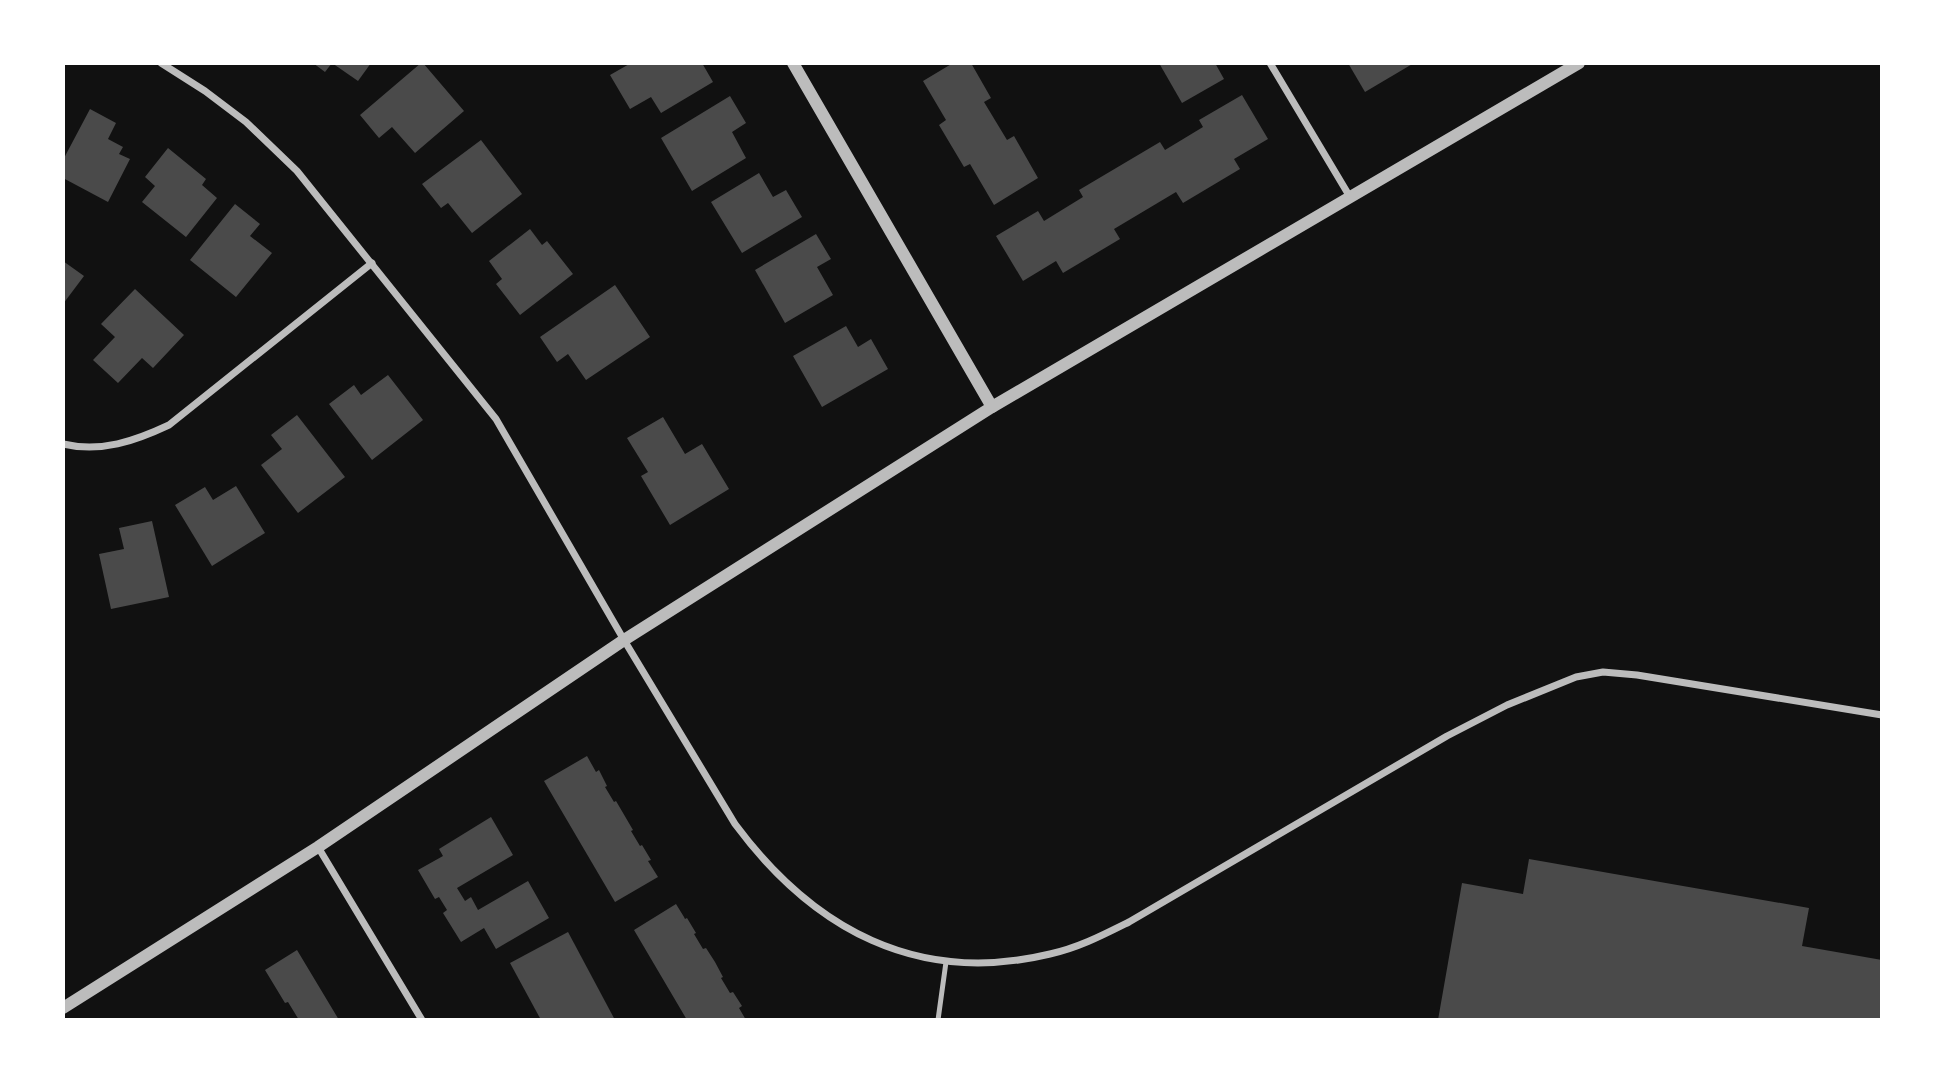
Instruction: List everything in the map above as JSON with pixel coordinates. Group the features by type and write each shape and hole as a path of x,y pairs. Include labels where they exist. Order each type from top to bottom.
{"street":[{"path":"161,63 246,122 297,171 496,418 624,640 735,824 756,851 818,910 845,928 890,947 946,962 983,964 1052,954 1088,942 1129,922 1447,736 1507,705 1576,677 1604,673 1637,675 1882,715"},
{"path":"793,63 992,407"},
{"path":"1270,63 1350,197"},
{"path":"63,1008 318,847 624,640 992,407 1579,63"},
{"path":"63,444 77,447 112,446 142,438 169,425 372,263"},
{"path":"318,847 422,1020"}],"lane":[{"path":"938,1020 946,962"}],"building":[{"path":"313,63 332,63 325,72"},
{"path":"332,63 371,63 358,81"},
{"path":"421,63 464,111 415,153 392,127 379,138 360,115"},
{"path":"631,63 702,63 713,82 661,113 651,97 630,109 610,75"},
{"path":"953,63 971,63 991,98 984,102 1007,140 1014,136 1038,178 994,205 970,164 964,167 939,125 946,120 923,81"},
{"path":"1159,63 1215,63 1224,79 1182,103"},
{"path":"1348,63 1414,63 1365,92"},
{"path":"1242,95 1268,139 1234,159 1240,169 1183,203 1176,192 1114,229 1120,239 1063,273 1056,261 1023,281 996,236 1038,211 1044,221 1083,197 1079,190 1160,142 1165,150 1203,127 1199,120"},
{"path":"730,96 746,123 732,132 746,158 692,191 661,138"},
{"path":"90,109 116,123 108,139 123,147 119,154 130,159 108,202 63,178 63,160"},
{"path":"481,140 522,194 472,233 448,203 441,208 422,184"},
{"path":"168,148 206,179 202,185 217,198 186,237 142,202 155,186 145,177"},
{"path":"759,173 773,197 786,190 802,217 742,253 711,202"},
{"path":"235,204 260,224 250,236 272,253 236,297 190,260"},
{"path":"530,229 542,245 547,241 573,274 520,315 496,284 502,279 489,261"},
{"path":"816,234 831,259 817,267 833,295 785,323 755,270"},
{"path":"63,261 84,276 63,304"},
{"path":"615,285 650,337 586,380 568,354 557,362 540,337"},
{"path":"135,289 184,335 153,368 142,358 118,383 93,360 115,337 101,324"},
{"path":"846,326 858,347 871,339 888,369 822,407 793,356"},
{"path":"388,375 423,420 372,460 329,404 354,385 361,395"},
{"path":"297,415 345,477 298,513 261,465 282,449 271,435"},
{"path":"663,417 685,454 702,444 729,489 670,525 641,476 648,472 627,438"},
{"path":"236,486 265,533 212,566 175,505 205,487 213,500"},
{"path":"152,521 169,597 111,609 99,554 124,549 119,528"},
{"path":"587,756 596,772 599,770 607,786 605,787 651,860 648,861 658,877 615,902 544,781"},
{"path":"491,817 513,855 457,888 465,901 471,897 478,910 528,881 549,918 496,949 484,928 461,942 443,913 447,910 439,897 435,899 418,870 443,856 439,849"},
{"path":"1529,859 1809,908 1802,946 1882,960 1880,1020 1438,1020 1462,883 1523,894"},
{"path":"676,904 696,933 694,934 703,949 706,948 715,962 730,993 733,992 742,1006 739,1008 746,1020 687,1020 634,930"},
{"path":"568,932 615,1020 541,1020 510,963"},
{"path":"297,950 339,1020 299,1020 265,970"}]}
